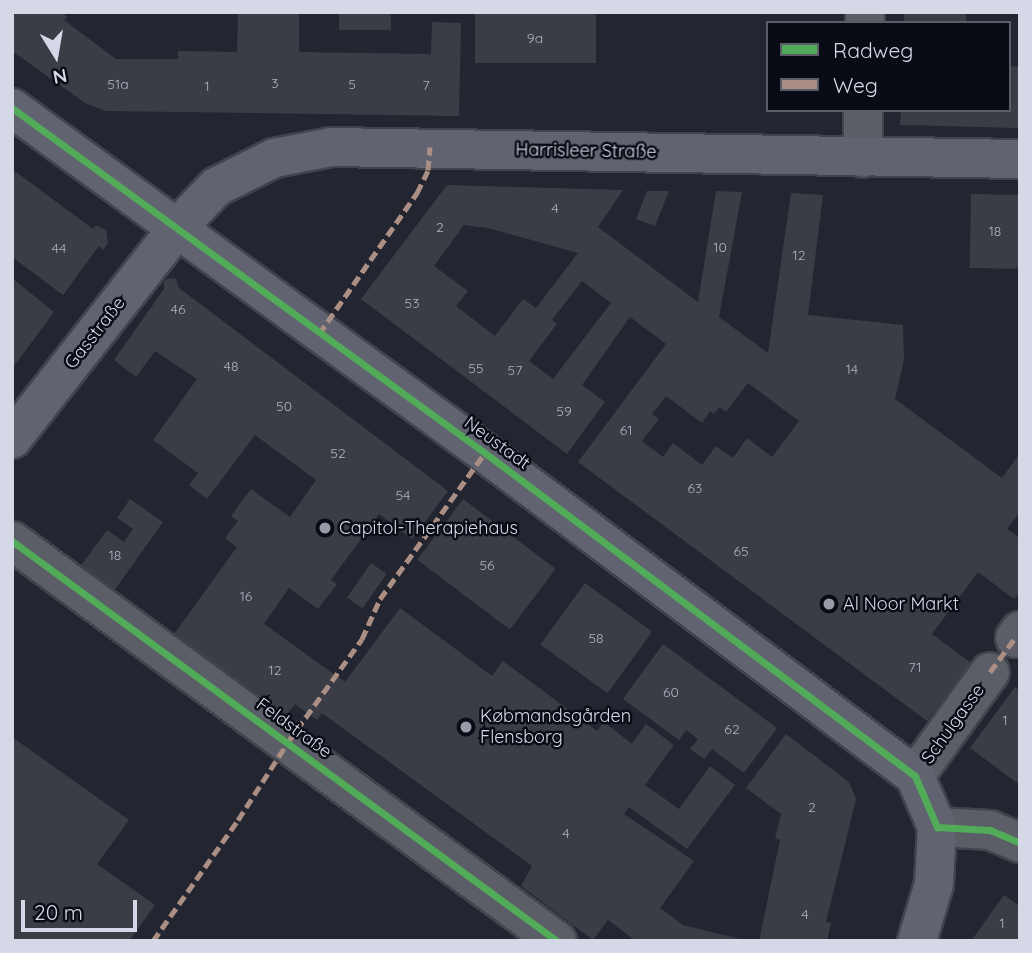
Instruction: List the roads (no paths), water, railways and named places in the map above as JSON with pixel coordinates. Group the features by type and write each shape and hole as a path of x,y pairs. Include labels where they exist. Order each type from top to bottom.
{"street":[{"name":"Neustadt","path":"12,108 178,227 915,776 937,827"},
{"path":"863,112 863,158"},
{"name":"Harrisleer Straße","path":"178,227 216,187 274,158 331,147 1020,159"},
{"name":"Gasstraße","path":"12,439 178,227"},
{"name":"Feldstraße","path":"12,541 557,941"},
{"name":"Schulgasse","path":"915,776 990,672"},
{"path":"917,941 934,884 937,827 990,830 1020,843"}],"place":[{"name":"Capitol-Therapiehaus","path":"325,528"},
{"name":"Al Noor Markt","path":"829,604"},
{"name":"Købmandsgården Flensborg","path":"466,727"}]}
